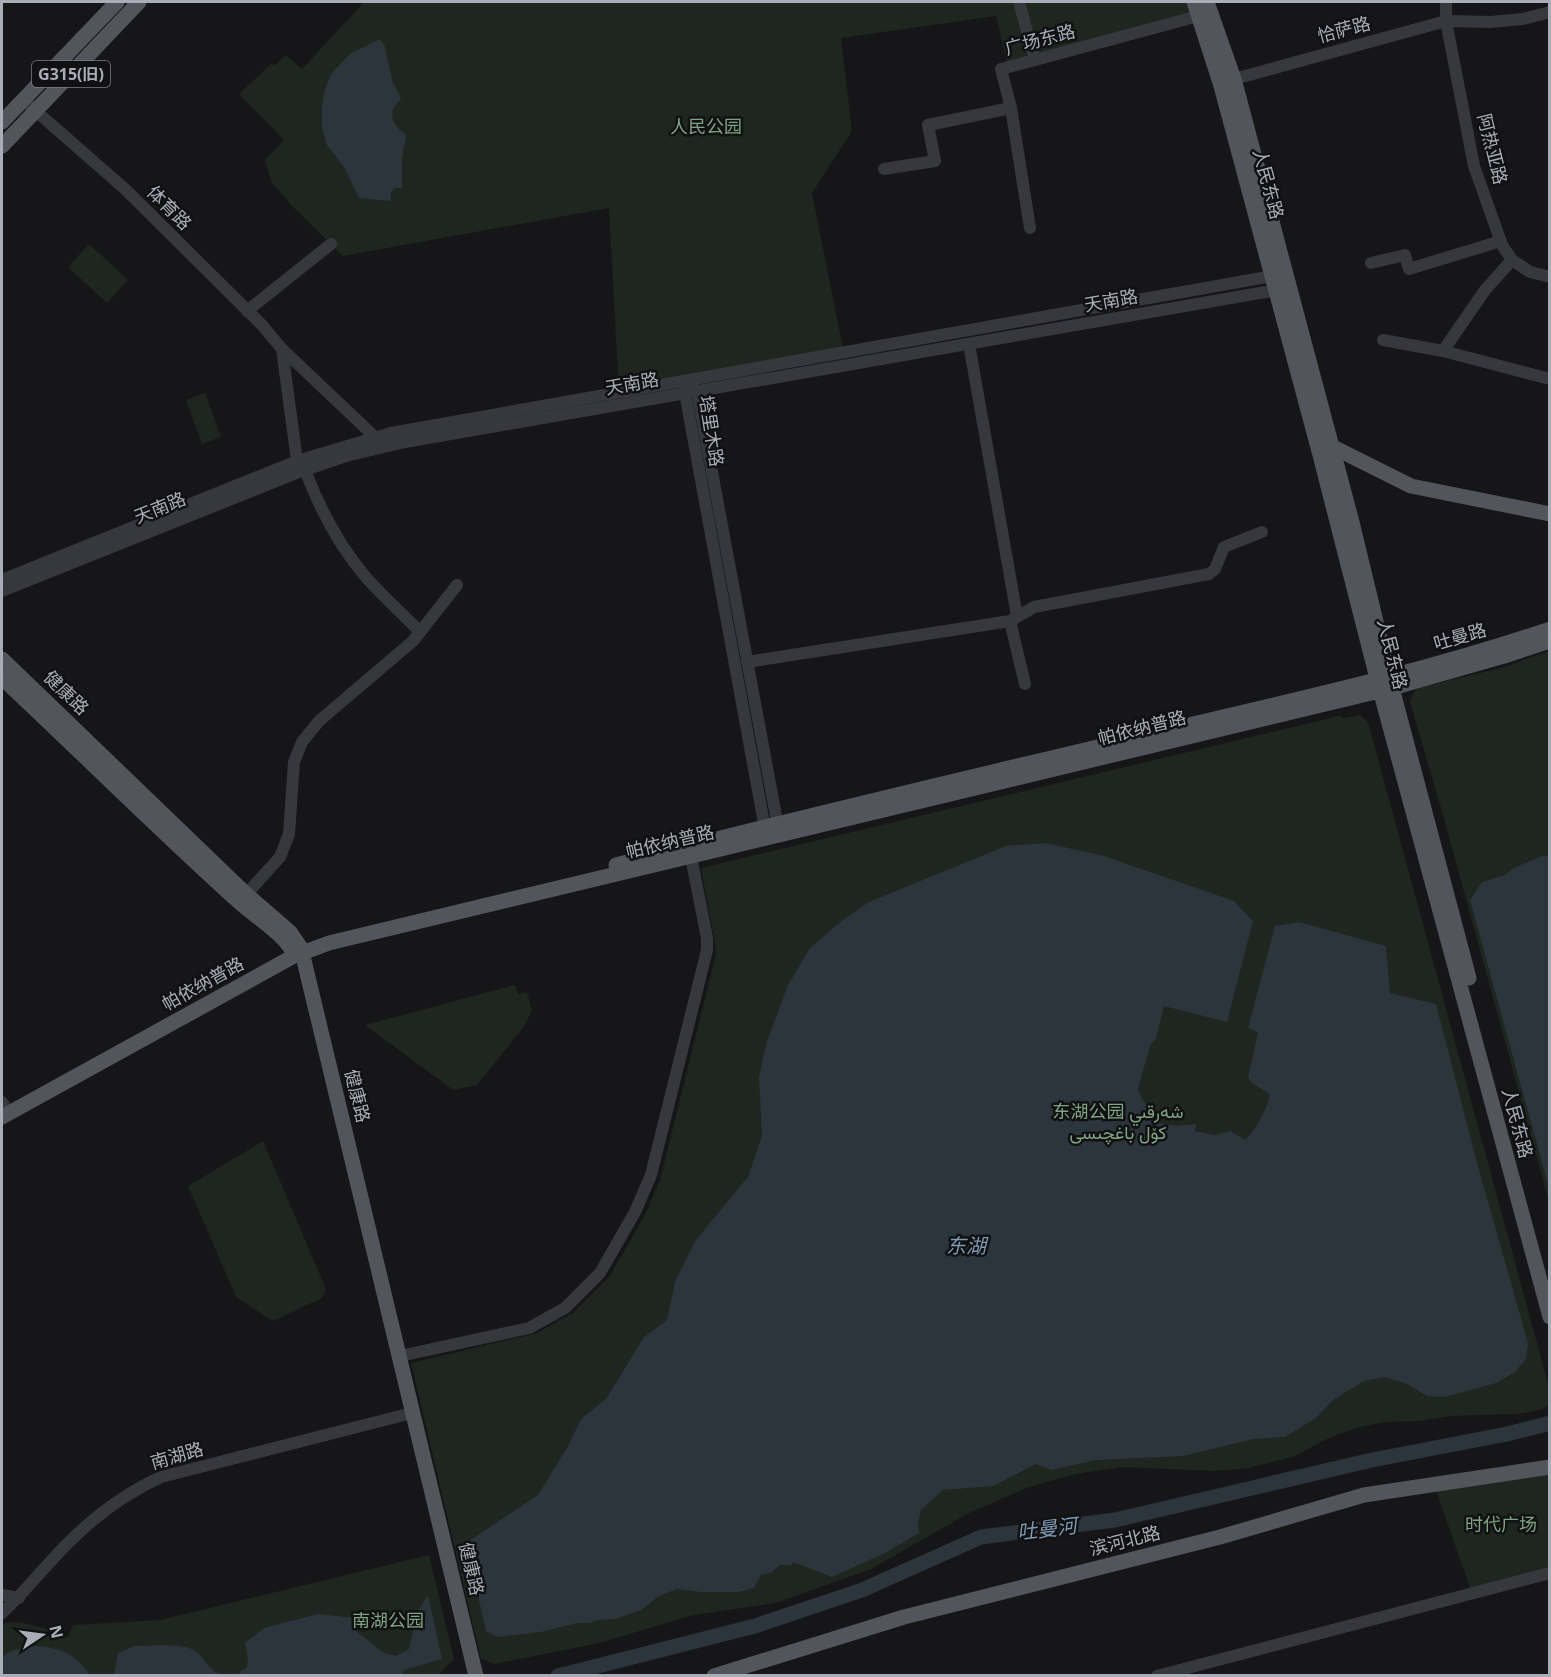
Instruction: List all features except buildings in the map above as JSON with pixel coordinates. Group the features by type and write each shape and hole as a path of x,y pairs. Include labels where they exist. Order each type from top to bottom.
{"main road":[{"name":"G315(旧)","path":"2,122 117,2"},
{"name":"G315(旧)","path":"2,146 139,2"},
{"name":"人民东路","path":"1202,8 1227,81 1281,282 1550,1317"},
{"name":"人民东路","path":"1281,282 1331,446 1385,684 1550,1283"},
{"path":"1331,446 1411,486 1550,514"},
{"name":"吐曼路","path":"1385,684 1550,629"},
{"name":"吐曼路","path":"1385,684 1550,641"},
{"name":"健康路","path":"2,659 243,898"},
{"name":"健康路","path":"2,678 243,898 290,932 297,951 400,1356 467,1665"},
{"name":"帕依纳普路","path":"3,1108 297,951 772,832 1385,684"},
{"name":"帕依纳普路","path":"297,951 691,857 772,832"},
{"name":"健康路","path":"297,951 467,1665"},
{"name":"滨河北路","path":"714,1676 904,1617 1220,1537 1364,1496 1550,1467"},
{"path":"467,1665 476,1676"}],"street":[{"path":"1018,2 1035,60"},
{"name":"阿热亚路","path":"1446,2 1446,21 1474,166 1501,241 1512,260"},
{"name":"广场东路","path":"1030,228 1011,108 1001,69 1202,8"},
{"name":"恰萨路","path":"1227,81 1446,21 1491,22 1523,19 1550,12"},
{"name":"体育路","path":"24,100 125,189 282,349 376,438"},
{"path":"884,169 935,161 928,125 1011,108"},
{"path":"1371,263 1406,255 1409,268 1501,241"},
{"path":"247,311 330,244"},
{"path":"1443,351 1485,290 1512,260 1530,272 1550,277"},
{"name":"天南路","path":"2,580 392,433 969,344 1281,282"},
{"name":"天南路","path":"2,591 301,466 405,441 1281,282"},
{"path":"1383,340 1443,351 1550,379"},
{"path":"969,344 1025,684"},
{"path":"282,349 301,466 315,498 344,548 364,575 420,632"},
{"name":"塔里木路","path":"690,388 747,662 772,832"},
{"name":"塔里木路","path":"690,388 772,832"},
{"path":"747,662 1014,618 1034,607 1209,574 1215,569 1224,547 1262,532"},
{"path":"243,898 280,857 289,834 294,762 302,742 319,721 413,641 457,585"},
{"path":"400,1356 529,1328 565,1308 600,1273 620,1240 651,1175 707,950 707,938 691,857"},
{"name":"南湖路","path":"2,1613 19,1598 67,1544 94,1519 138,1487 161,1478 408,1414"},
{"path":"1157,1676 1550,1573"},
{"path":"2,1595 19,1598"}],"green space":[{"name":"人民公园","path":"364,2 1194,2 1198,16 1008,67 996,16 841,38 852,131 812,193 844,353 619,393 609,208 343,256 290,204 271,181 265,160 284,140 239,94 271,64 275,65 286,55 302,69"},
{"path":"89,244 128,280 107,303 68,267"},
{"path":"205,393 221,437 202,444 186,400"},
{"path":"1549,651 1549,1202 1410,702 1414,691 1422,687 1505,667"},
{"name":"东湖","path":"1360,715 1368,722 1546,1376 1549,1405 1540,1410 1518,1414 1451,1416 1420,1421 1385,1422 1359,1427 1329,1438 1292,1457 1248,1468 1215,1471 1122,1467 1076,1474 1029,1487 967,1514 871,1569 776,1603 694,1615 599,1643 494,1664 481,1659 411,1363 537,1333 573,1313 609,1277 644,1217 660,1180 716,954 701,868 1339,716 1344,718"},
{"path":"515,985 518,994 527,992 532,1011 523,1028 477,1085 453,1090 365,1025"},
{"path":"263,1141 326,1289 322,1298 273,1321 236,1297 188,1186"},
{"name":"时代广场","path":"1549,1467 1549,1573 1472,1593 1434,1485"},
{"name":"南湖公园","path":"429,1555 454,1659 437,1676 2,1676 2,1624 26,1623 68,1637 73,1625 160,1620"}],"water":[{"path":"380,39 385,47 392,80 401,99 393,109 394,123 406,135 402,159 402,188 394,188 391,201 359,198 344,167 327,145 322,128 324,92 331,74 350,54"},
{"name":"东湖","path":"1046,843 1104,856 1234,901 1253,921 1227,1022 1164,1006 1156,1038 1150,1046 1138,1089 1142,1099 1160,1123 1178,1126 1196,1124 1195,1131 1214,1135 1230,1131 1245,1140 1257,1125 1270,1095 1248,1078 1258,1032 1248,1028 1275,926 1299,922 1386,946 1390,993 1436,1004 1477,1163 1528,1343 1526,1359 1515,1372 1496,1383 1445,1397 1427,1396 1407,1384 1385,1377 1364,1381 1333,1400 1316,1418 1285,1437 1253,1439 1183,1456 1096,1460 1051,1470 1036,1464 993,1486 943,1490 921,1510 918,1522 919,1533 885,1553 832,1577 793,1562 791,1565 780,1565 772,1572 761,1575 754,1588 738,1592 701,1592 677,1589 659,1596 641,1610 615,1619 497,1637 486,1631 466,1543 538,1495 567,1448 581,1419 606,1399 644,1337 667,1320 675,1282 695,1241 748,1177 762,1136 759,1077 766,1044 788,985 810,948 844,919 869,902 1006,846"},
{"path":"1542,856 1550,856 1549,1188 1470,900 1482,882 1505,875 1514,868"},
{"path":"428,1595 442,1659 404,1670 402,1675 231,1675 238,1674 247,1667 245,1643 264,1628 318,1614 355,1618 356,1631 384,1653 396,1656 409,1649 418,1611"},
{"path":"38,1646 55,1649 74,1657 90,1675 2,1675 1,1662 7,1653"},
{"path":"134,1646 186,1647 197,1652 213,1670 224,1675 114,1675 118,1653"}],"waterway":[{"name":"吐曼河","path":"558,1676 755,1626 862,1590 981,1537 1115,1520 1372,1460 1507,1434 1550,1423"}],"park label":[{"name":"东湖公园 شەرقىي كۆل باغچىسى","path":"1118,1122"}]}
